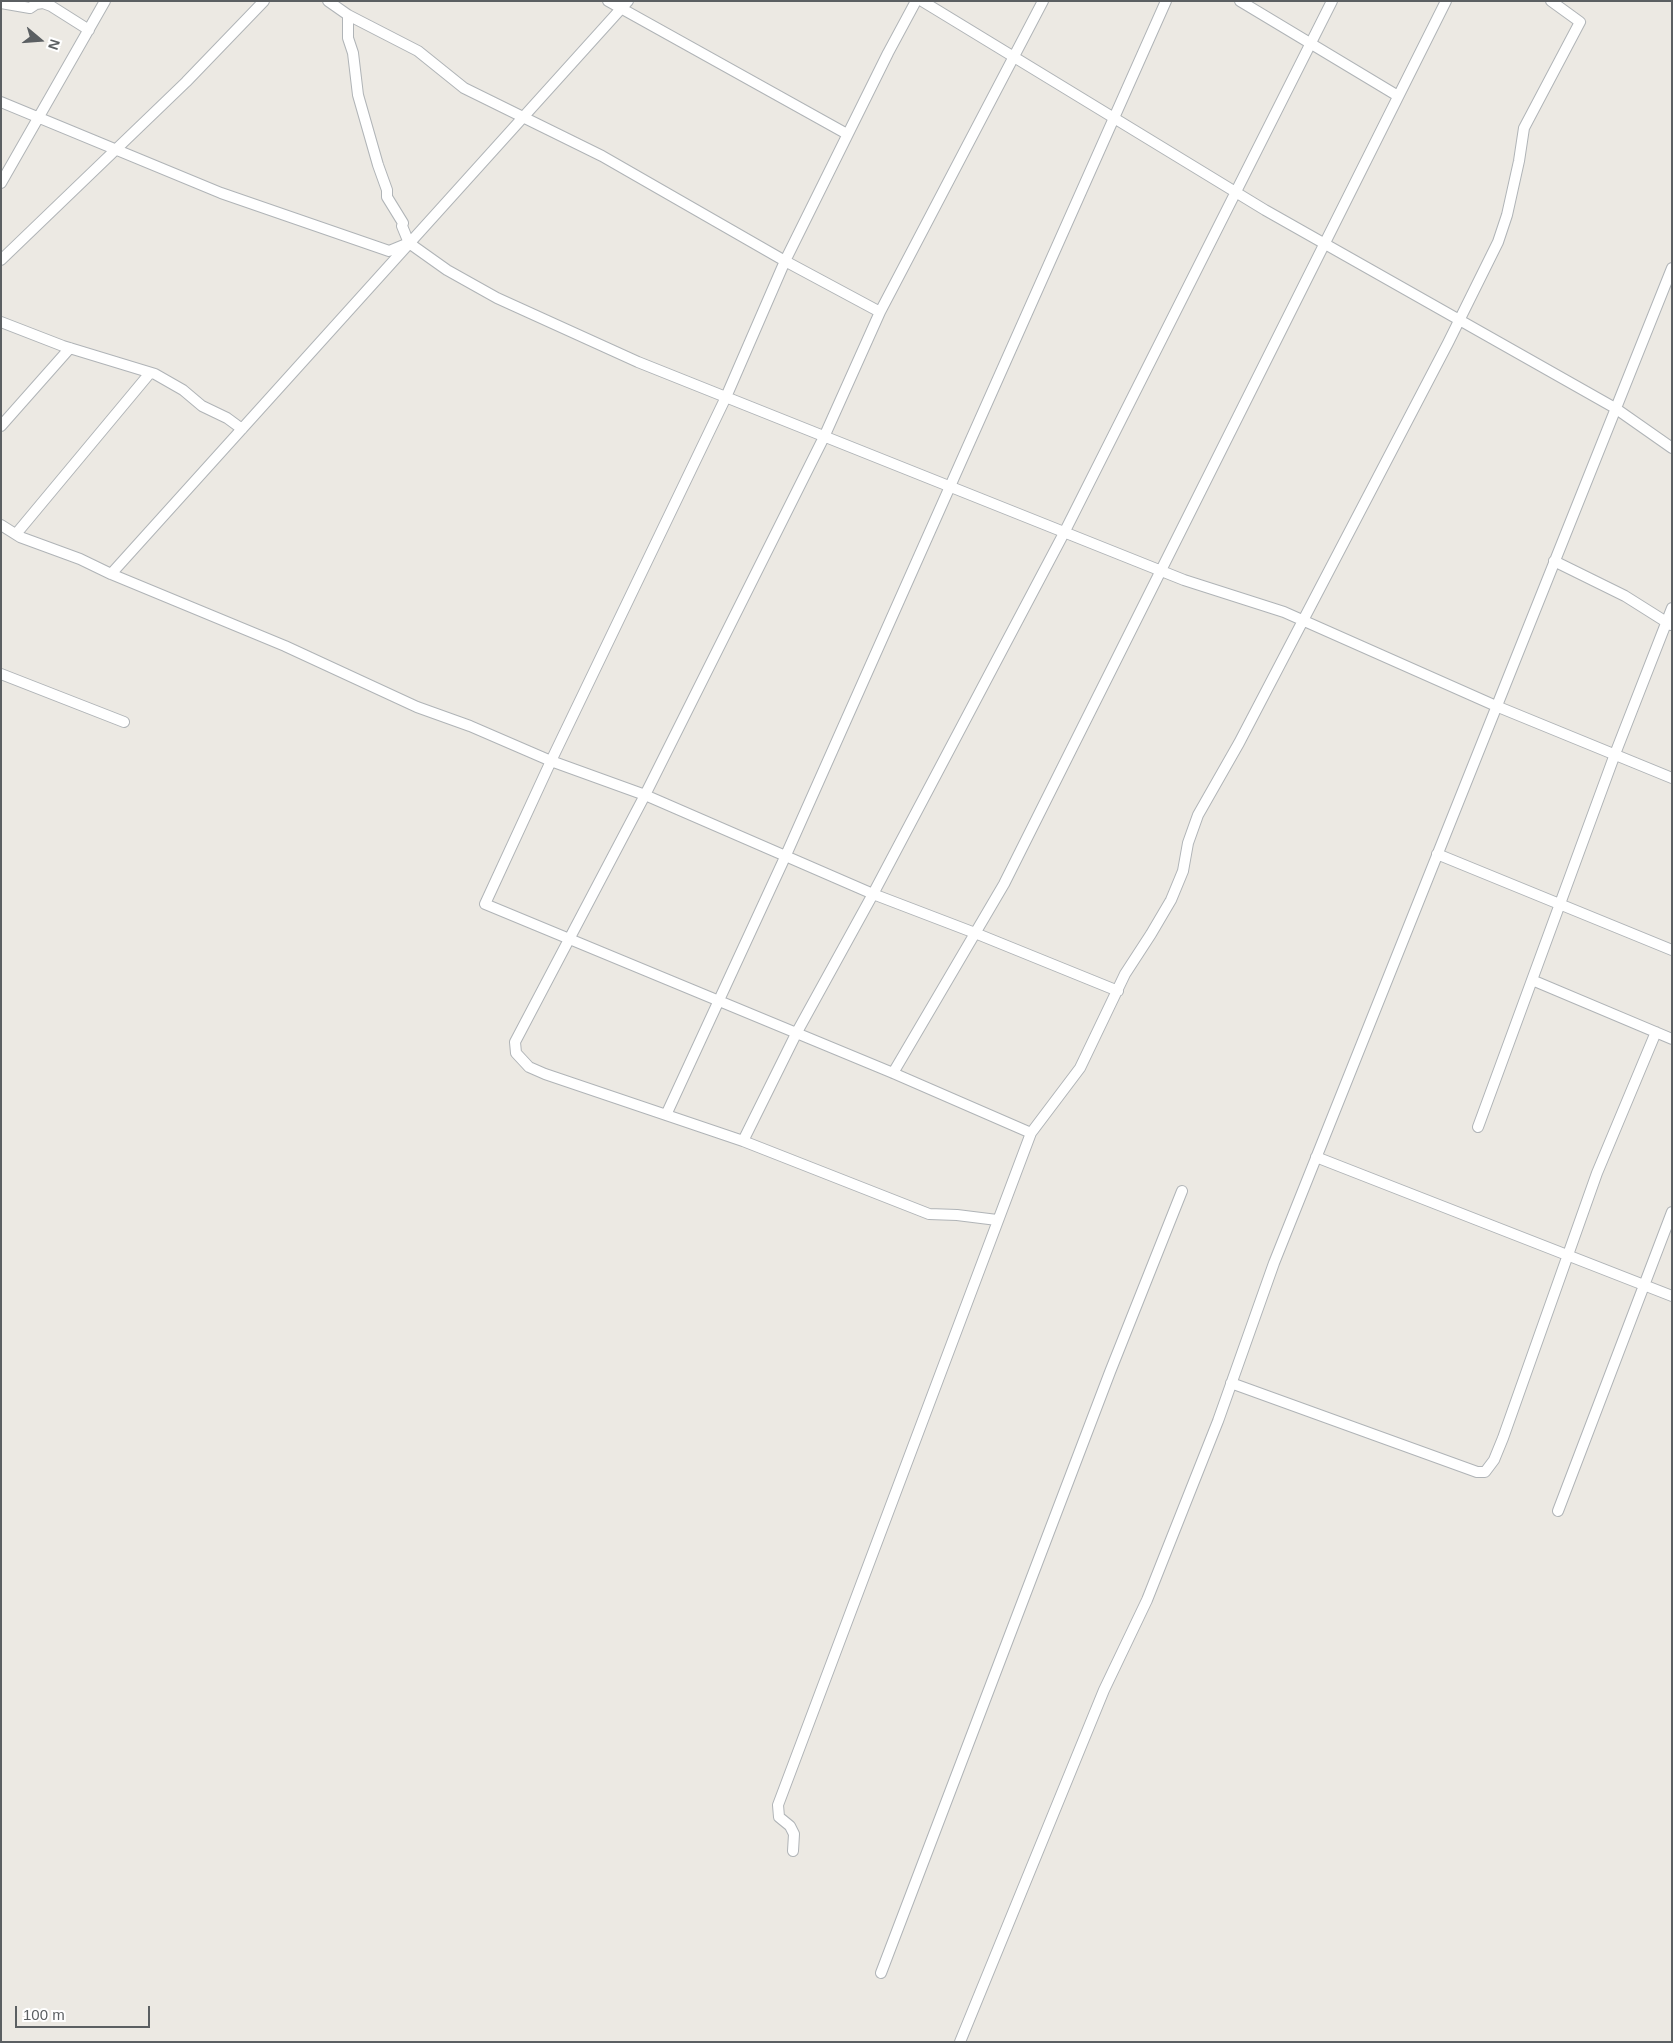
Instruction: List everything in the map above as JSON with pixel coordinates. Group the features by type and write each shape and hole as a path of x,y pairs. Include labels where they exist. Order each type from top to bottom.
{"street":[{"path":"1,183 105,1"},
{"path":"1,260 186,82 264,1"},
{"path":"328,1 348,15 418,51 464,88 602,156 785,261 880,312"},
{"path":"608,1 624,5 848,134"},
{"path":"916,1 785,261 726,397 551,761 485,904 797,1032 1031,1133"},
{"path":"922,1 1236,192 1615,408 1672,448"},
{"path":"997,1220 929,1214 744,1141 529,1067 516,1053 515,1042 645,795 824,437 880,312 1043,1"},
{"path":"666,1115 786,855 1166,1"},
{"path":"1240,1 1398,96"},
{"path":"744,1141 797,1032 873,894 1064,533 1332,1"},
{"path":"894,1073 1004,884 1159,570 1446,1"},
{"path":"793,1851 794,1834 790,1826 779,1817 778,1805 1031,1133 1080,1068 1125,974 1171,900 1183,871 1188,844 1198,815 1239,743 1303,621 1460,320 1498,242 1507,215 1524,128 1580,22 1551,1"},
{"path":"1,4 30,8 36,4 51,6 88,30"},
{"path":"111,574 624,5"},
{"path":"348,15 348,38 358,95 387,190 387,197 403,223 402,226 409,243 447,270 497,298 638,362 1159,570 1284,612 1496,706 1672,778"},
{"path":"1,102 221,193 389,252 409,243"},
{"path":"960,2042 1104,1690 1147,1600 1231,1383 1274,1263 1672,268"},
{"path":"1,322 70,348 150,373 183,390 202,406 227,418 242,429"},
{"path":"1,426 70,348"},
{"path":"16,534 150,373"},
{"path":"1,524 16,534 80,559 111,574 285,646 417,707 470,726 551,761 645,795 873,894 976,933 1118,992"},
{"path":"1554,560 1625,596 1669,624"},
{"path":"1478,1127 1615,754 1669,624 1672,608"},
{"path":"1,674 124,722"},
{"path":"1437,854 1672,950"},
{"path":"1532,980 1672,1038"},
{"path":"1231,1383 1477,1472 1485,1472 1494,1460 1503,1438 1597,1173 1656,1032"},
{"path":"1316,1157 1672,1296"},
{"path":"880,1973 1110,1372 1182,1191"},
{"path":"1558,1511 1672,1212"}]}
